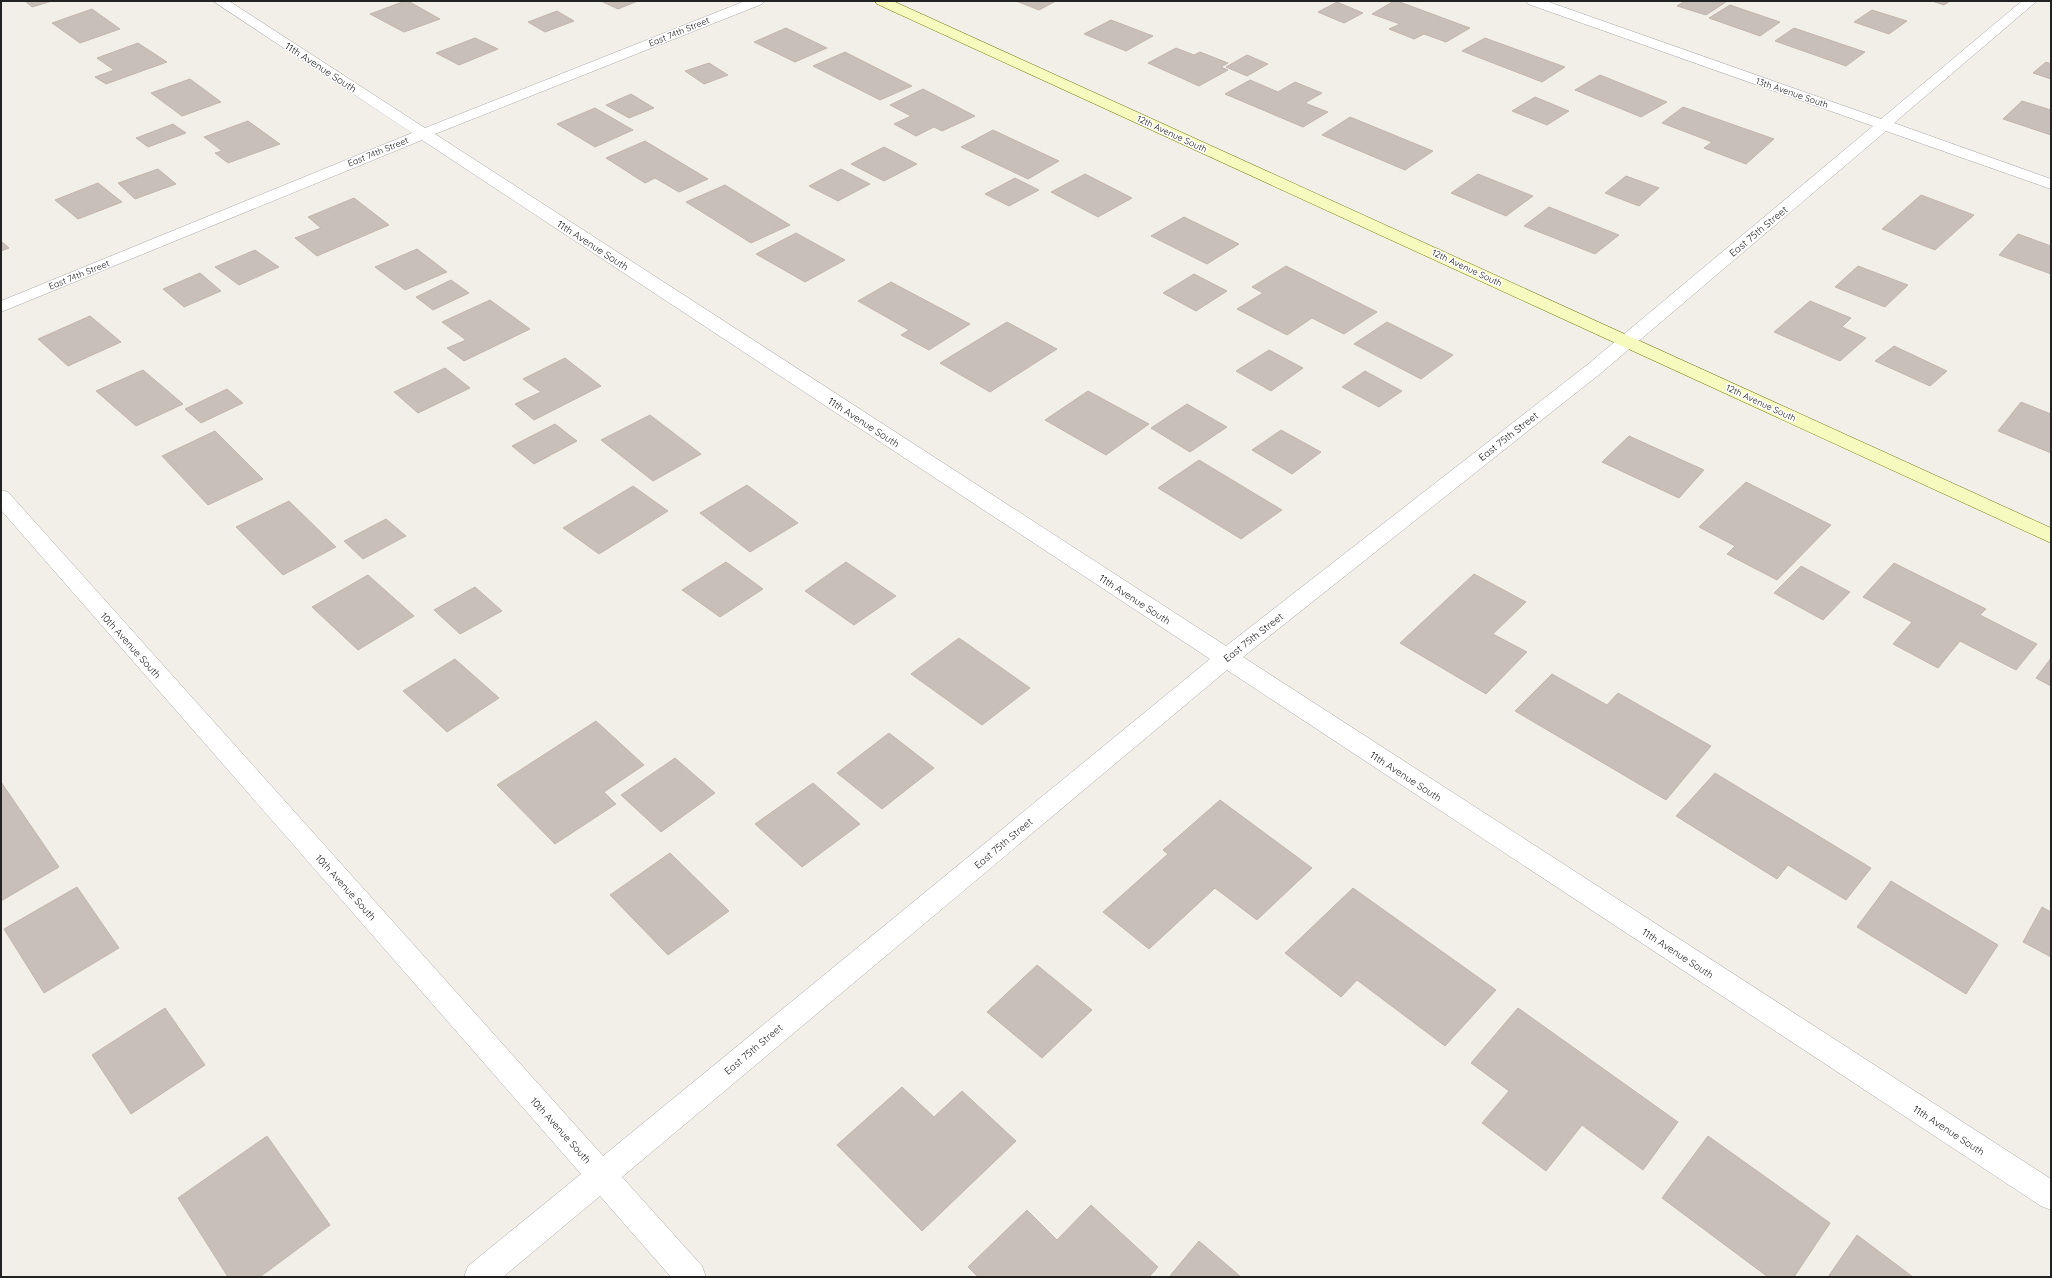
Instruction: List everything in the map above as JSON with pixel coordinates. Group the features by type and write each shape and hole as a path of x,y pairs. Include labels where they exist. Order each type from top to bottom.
{"street":[{"name":"11th Avenue South","path":"220,1 2051,1196"},
{"name":"East 74th Street","path":"1,306 423,134 757,1"},
{"name":"12th Avenue South","path":"882,1 2051,536"},
{"name":"13th Avenue South","path":"1533,1 2051,184"},
{"name":"East 75th Street","path":"479,1277 1226,658 1626,341 2030,1"},
{"name":"10th Avenue South","path":"1,497 692,1277"}],"building":[{"path":"25,1 52,1 32,7"},
{"path":"408,1 440,19 404,32 370,14"},
{"path":"601,1 638,1 618,9"},
{"path":"1016,1 1056,1 1039,10"},
{"path":"1394,1 1470,28 1446,42 1424,34 1414,39 1389,29 1400,24 1372,14"},
{"path":"1685,1 1726,2 1706,15 1677,6"},
{"path":"1932,1 1950,1 1944,5"},
{"path":"1337,2 1363,13 1344,23 1318,12"},
{"path":"1730,5 1780,22 1760,36 1709,18"},
{"path":"92,9 120,29 80,43 52,23"},
{"path":"1872,10 1907,21 1889,34 1854,22"},
{"path":"557,11 574,21 545,32 528,22"},
{"path":"1111,20 1153,36 1126,51 1084,34"},
{"path":"786,28 827,48 795,62 754,42"},
{"path":"1794,28 1865,52 1846,66 1775,41"},
{"path":"475,38 498,49 459,65 436,53"},
{"path":"1485,38 1565,67 1542,82 1462,51"},
{"path":"138,43 167,62 106,84 95,77 114,70 97,58"},
{"path":"1176,48 1194,55 1200,52 1228,63 1221,67 1228,70 1199,86 1148,63"},
{"path":"845,52 912,86 880,100 813,66"},
{"path":"1247,55 1268,64 1247,76 1226,67"},
{"path":"2046,62 2051,64 2051,79 2033,73"},
{"path":"709,63 728,75 704,84 685,71"},
{"path":"1600,75 1667,102 1641,117 1575,90"},
{"path":"190,79 221,102 182,116 151,93"},
{"path":"1250,80 1278,92 1295,82 1322,93 1305,103 1328,112 1303,127 1225,94"},
{"path":"923,89 975,116 942,131 934,127 916,136 894,124 911,116 890,105"},
{"path":"631,94 654,108 629,118 606,105"},
{"path":"1535,97 1569,111 1547,125 1512,111"},
{"path":"2022,101 2051,110 2051,135 2003,119"},
{"path":"1683,107 1774,139 1746,164 1704,148 1712,142 1662,123"},
{"path":"595,108 633,130 595,147 557,124"},
{"path":"1350,117 1433,151 1405,170 1322,135"},
{"path":"248,121 280,144 228,163 215,153 222,151 204,137"},
{"path":"173,124 186,133 148,147 136,138"},
{"path":"993,130 1059,161 1028,179 961,147"},
{"path":"645,141 708,179 679,192 655,178 645,183 606,158"},
{"path":"884,147 917,164 884,181 851,164"},
{"path":"158,169 176,184 135,199 118,183"},
{"path":"841,169 870,184 838,201 809,186"},
{"path":"1085,174 1132,198 1098,217 1051,192"},
{"path":"1478,174 1533,196 1506,216 1451,193"},
{"path":"1626,176 1659,188 1639,206 1605,193"},
{"path":"1015,178 1039,190 1009,206 985,194"},
{"path":"98,183 122,202 78,219 55,200"},
{"path":"725,185 790,225 751,243 686,202"},
{"path":"1921,195 1974,215 1935,250 1882,229"},
{"path":"354,198 389,225 317,256 295,238 321,228 308,217"},
{"path":"1549,207 1619,235 1595,254 1524,226"},
{"path":"1184,217 1239,244 1207,264 1151,236"},
{"path":"796,233 845,260 805,282 756,254"},
{"path":"2018,234 2051,246 2051,274 1999,255"},
{"path":"1,241 9,248 1,251"},
{"path":"417,249 447,272 405,290 375,267"},
{"path":"255,250 279,267 239,285 215,267"},
{"path":"1286,266 1377,312 1344,334 1312,318 1287,335 1237,309 1263,293 1252,287"},
{"path":"1858,266 1908,285 1885,307 1835,287"},
{"path":"200,273 221,291 184,307 163,289"},
{"path":"1194,274 1227,291 1196,311 1163,293"},
{"path":"451,280 469,293 433,310 416,297"},
{"path":"891,282 970,324 929,350 901,335 909,330 858,301"},
{"path":"490,300 530,329 464,361 447,348 466,340 442,322"},
{"path":"1810,301 1851,318 1842,327 1866,338 1840,361 1774,332"},
{"path":"90,316 121,342 68,366 38,339"},
{"path":"1007,322 1057,349 990,392 940,363"},
{"path":"1387,322 1453,355 1421,379 1354,344"},
{"path":"1894,346 1947,371 1930,386 1875,361"},
{"path":"1269,350 1303,368 1271,391 1236,371"},
{"path":"565,358 601,386 534,420 515,404 541,392 523,379"},
{"path":"445,368 470,388 418,413 394,392"},
{"path":"143,370 183,404 136,426 96,391"},
{"path":"1365,371 1402,391 1379,407 1342,387"},
{"path":"227,389 243,403 201,423 185,409"},
{"path":"1088,391 1149,424 1106,455 1045,420"},
{"path":"2021,402 2051,414 2051,453 1998,431"},
{"path":"1187,404 1227,427 1190,452 1151,428"},
{"path":"650,415 701,454 653,481 601,440"},
{"path":"555,424 577,441 534,464 512,446"},
{"path":"1281,430 1321,452 1292,474 1252,450"},
{"path":"215,431 263,479 208,505 162,456"},
{"path":"1629,436 1704,470 1679,498 1602,462"},
{"path":"1199,460 1282,510 1241,539 1158,488"},
{"path":"1746,482 1831,525 1777,580 1727,554 1735,546 1699,527"},
{"path":"747,485 798,523 750,552 700,513"},
{"path":"633,486 668,511 599,554 563,528"},
{"path":"289,501 336,547 283,575 236,527"},
{"path":"386,519 406,536 363,559 344,541"},
{"path":"726,562 763,589 720,617 682,590"},
{"path":"846,562 896,596 854,625 805,591"},
{"path":"1894,563 1986,609 1980,615 2037,644 2016,670 1960,641 1938,668 1893,644 1912,622 1863,597"},
{"path":"1801,566 1850,592 1823,620 1774,593"},
{"path":"1474,574 1526,602 1493,634 1527,652 1486,694 1400,643"},
{"path":"368,575 414,616 358,650 312,607"},
{"path":"475,587 502,611 460,634 434,610"},
{"path":"959,638 1030,688 982,725 911,674"},
{"path":"2051,658 2051,686 2036,678"},
{"path":"455,659 499,698 447,732 403,691"},
{"path":"1552,674 1607,705 1618,693 1711,746 1666,800 1515,711"},
{"path":"596,721 644,765 604,792 616,804 555,844 497,785"},
{"path":"889,733 934,768 882,809 837,773"},
{"path":"675,758 715,793 661,832 621,795"},
{"path":"1715,773 1871,868 1846,900 1788,865 1777,879 1676,816"},
{"path":"1,782 59,867 1,901"},
{"path":"813,783 860,824 802,867 755,824"},
{"path":"1220,800 1312,868 1257,920 1215,888 1149,949 1103,912 1168,854 1163,850"},
{"path":"670,853 729,911 668,955 610,895"},
{"path":"1891,881 1998,945 1966,994 1857,927"},
{"path":"77,887 119,948 44,993 4,929"},
{"path":"1353,888 1496,990 1445,1046 1357,980 1341,997 1285,953"},
{"path":"2042,907 2051,912 2051,957 2023,942"},
{"path":"1037,965 1092,1010 1042,1058 987,1012"},
{"path":"165,1008 205,1065 131,1114 92,1055"},
{"path":"1518,1008 1678,1122 1643,1170 1582,1125 1546,1171 1482,1123 1509,1091 1471,1063"},
{"path":"902,1087 934,1117 962,1091 1016,1141 922,1231 837,1145"},
{"path":"267,1136 330,1225 260,1277 228,1277 178,1198"},
{"path":"1708,1136 1830,1223 1794,1277 1768,1277 1662,1198"},
{"path":"1091,1205 1158,1267 1149,1277 978,1277 968,1267 1027,1210 1057,1240"},
{"path":"1857,1235 1913,1277 1828,1277"},
{"path":"1199,1241 1241,1277 1169,1277"}]}
